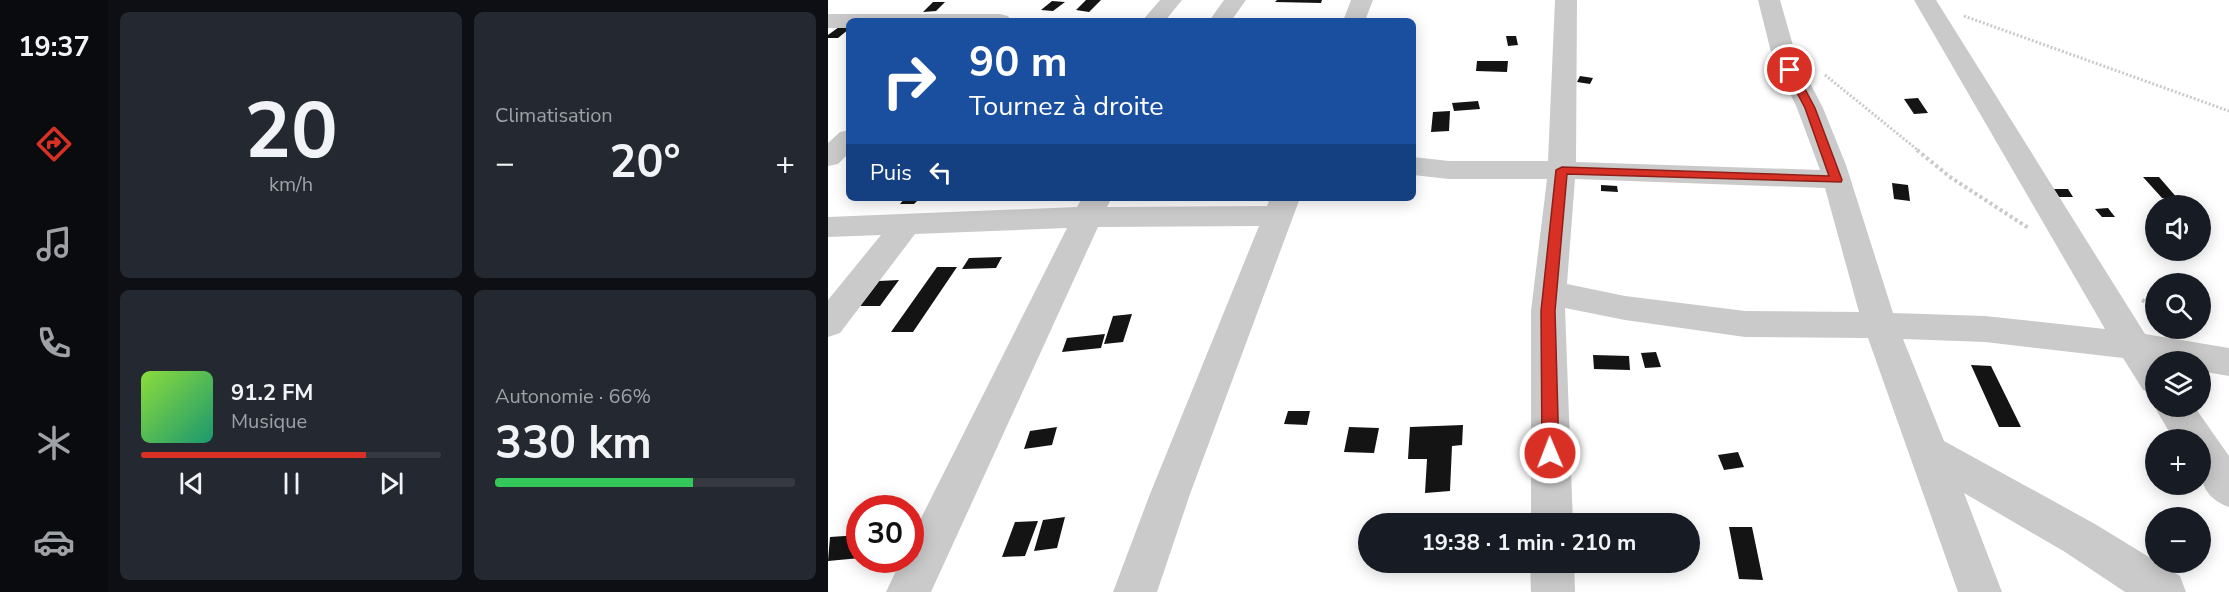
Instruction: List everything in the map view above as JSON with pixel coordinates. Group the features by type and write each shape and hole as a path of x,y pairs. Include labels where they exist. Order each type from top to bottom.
{"street":[{"path":"979,18 999,0"},
{"path":"1156,18 1171,0"},
{"path":"1222,18 1234,0"},
{"path":"1355,18 1362,0"},
{"path":"1552,513 1548,311 1562,170 1566,0"},
{"path":"1769,0 1784,56 1810,108 1837,180 1880,325 1980,592"},
{"path":"1926,1 2145,364"},
{"path":"828,21 846,21"},
{"path":"828,158 846,141"},
{"path":"1416,166 1449,170 1562,170 1837,180"},
{"path":"961,223 979,201"},
{"path":"908,592 1092,207"},
{"path":"828,227 961,223 1092,207 1281,207 1178,472 1135,592"},
{"path":"828,324 905,226"},
{"path":"1551,293 1636,309 1745,324 1880,325 1985,329 2133,346 2229,362"},
{"path":"1929,452 2079,538 2164,592"},
{"path":"2211,463 2229,489"},
{"path":"1552,573 1553,592"}],"path":[{"path":"1926,1 2041,45 2229,111"},
{"path":"1822,74 1978,197 2027,228 2078,253"},
{"path":"2135,295 2145,301"}],"building":[{"path":"1086,0 1101,0 1089,12 1076,10"},
{"path":"1277,0 1322,0 1321,3 1275,2"},
{"path":"1052,1 1065,2 1053,11 1041,10"},
{"path":"933,2 945,2 936,11 923,12"},
{"path":"839,27 846,27 846,31 838,38 828,38 828,35"},
{"path":"1506,36 1516,36 1518,45 1508,46"},
{"path":"1477,61 1508,61 1507,72 1476,71"},
{"path":"1580,76 1593,78 1590,84 1577,82"},
{"path":"1918,98 1928,113 1914,114 1904,99"},
{"path":"1478,101 1480,109 1454,111 1452,103"},
{"path":"1450,111 1449,131 1431,132 1433,112"},
{"path":"2143,177 2159,177 2175,195 2159,195"},
{"path":"1892,183 1908,185 1910,201 1894,199"},
{"path":"1601,185 1617,186 1618,192 1601,191"},
{"path":"2053,189 2068,189 2073,197 2059,197"},
{"path":"902,201 917,201 914,204 900,204"},
{"path":"2108,208 2115,217 2102,217 2095,209"},
{"path":"1002,257 996,268 962,269 969,258"},
{"path":"937,267 957,267 913,332 891,332"},
{"path":"899,280 880,306 860,306 879,281"},
{"path":"1132,314 1123,342 1104,344 1113,316"},
{"path":"1105,334 1101,348 1062,352 1067,338"},
{"path":"1656,352 1661,367 1645,368 1641,353"},
{"path":"1593,355 1629,356 1630,370 1594,369"},
{"path":"1971,365 1991,366 2021,427 1999,427"},
{"path":"1288,411 1310,411 1307,425 1284,424"},
{"path":"1463,425 1462,445 1452,446 1450,491 1425,493 1427,459 1408,459 1410,427"},
{"path":"1057,427 1052,445 1024,449 1030,431"},
{"path":"1349,427 1379,428 1374,453 1344,452"},
{"path":"1738,452 1744,467 1724,470 1718,455"},
{"path":"1065,517 1057,548 1034,551 1043,520"},
{"path":"1038,521 1025,556 1002,557 1015,522"},
{"path":"1729,527 1752,527 1763,580 1739,579"},
{"path":"846,536 846,559 828,561 830,537"}],"route":[{"path":"1550,453 1548,311 1562,170 1837,180 1810,108 1790,70"}]}
